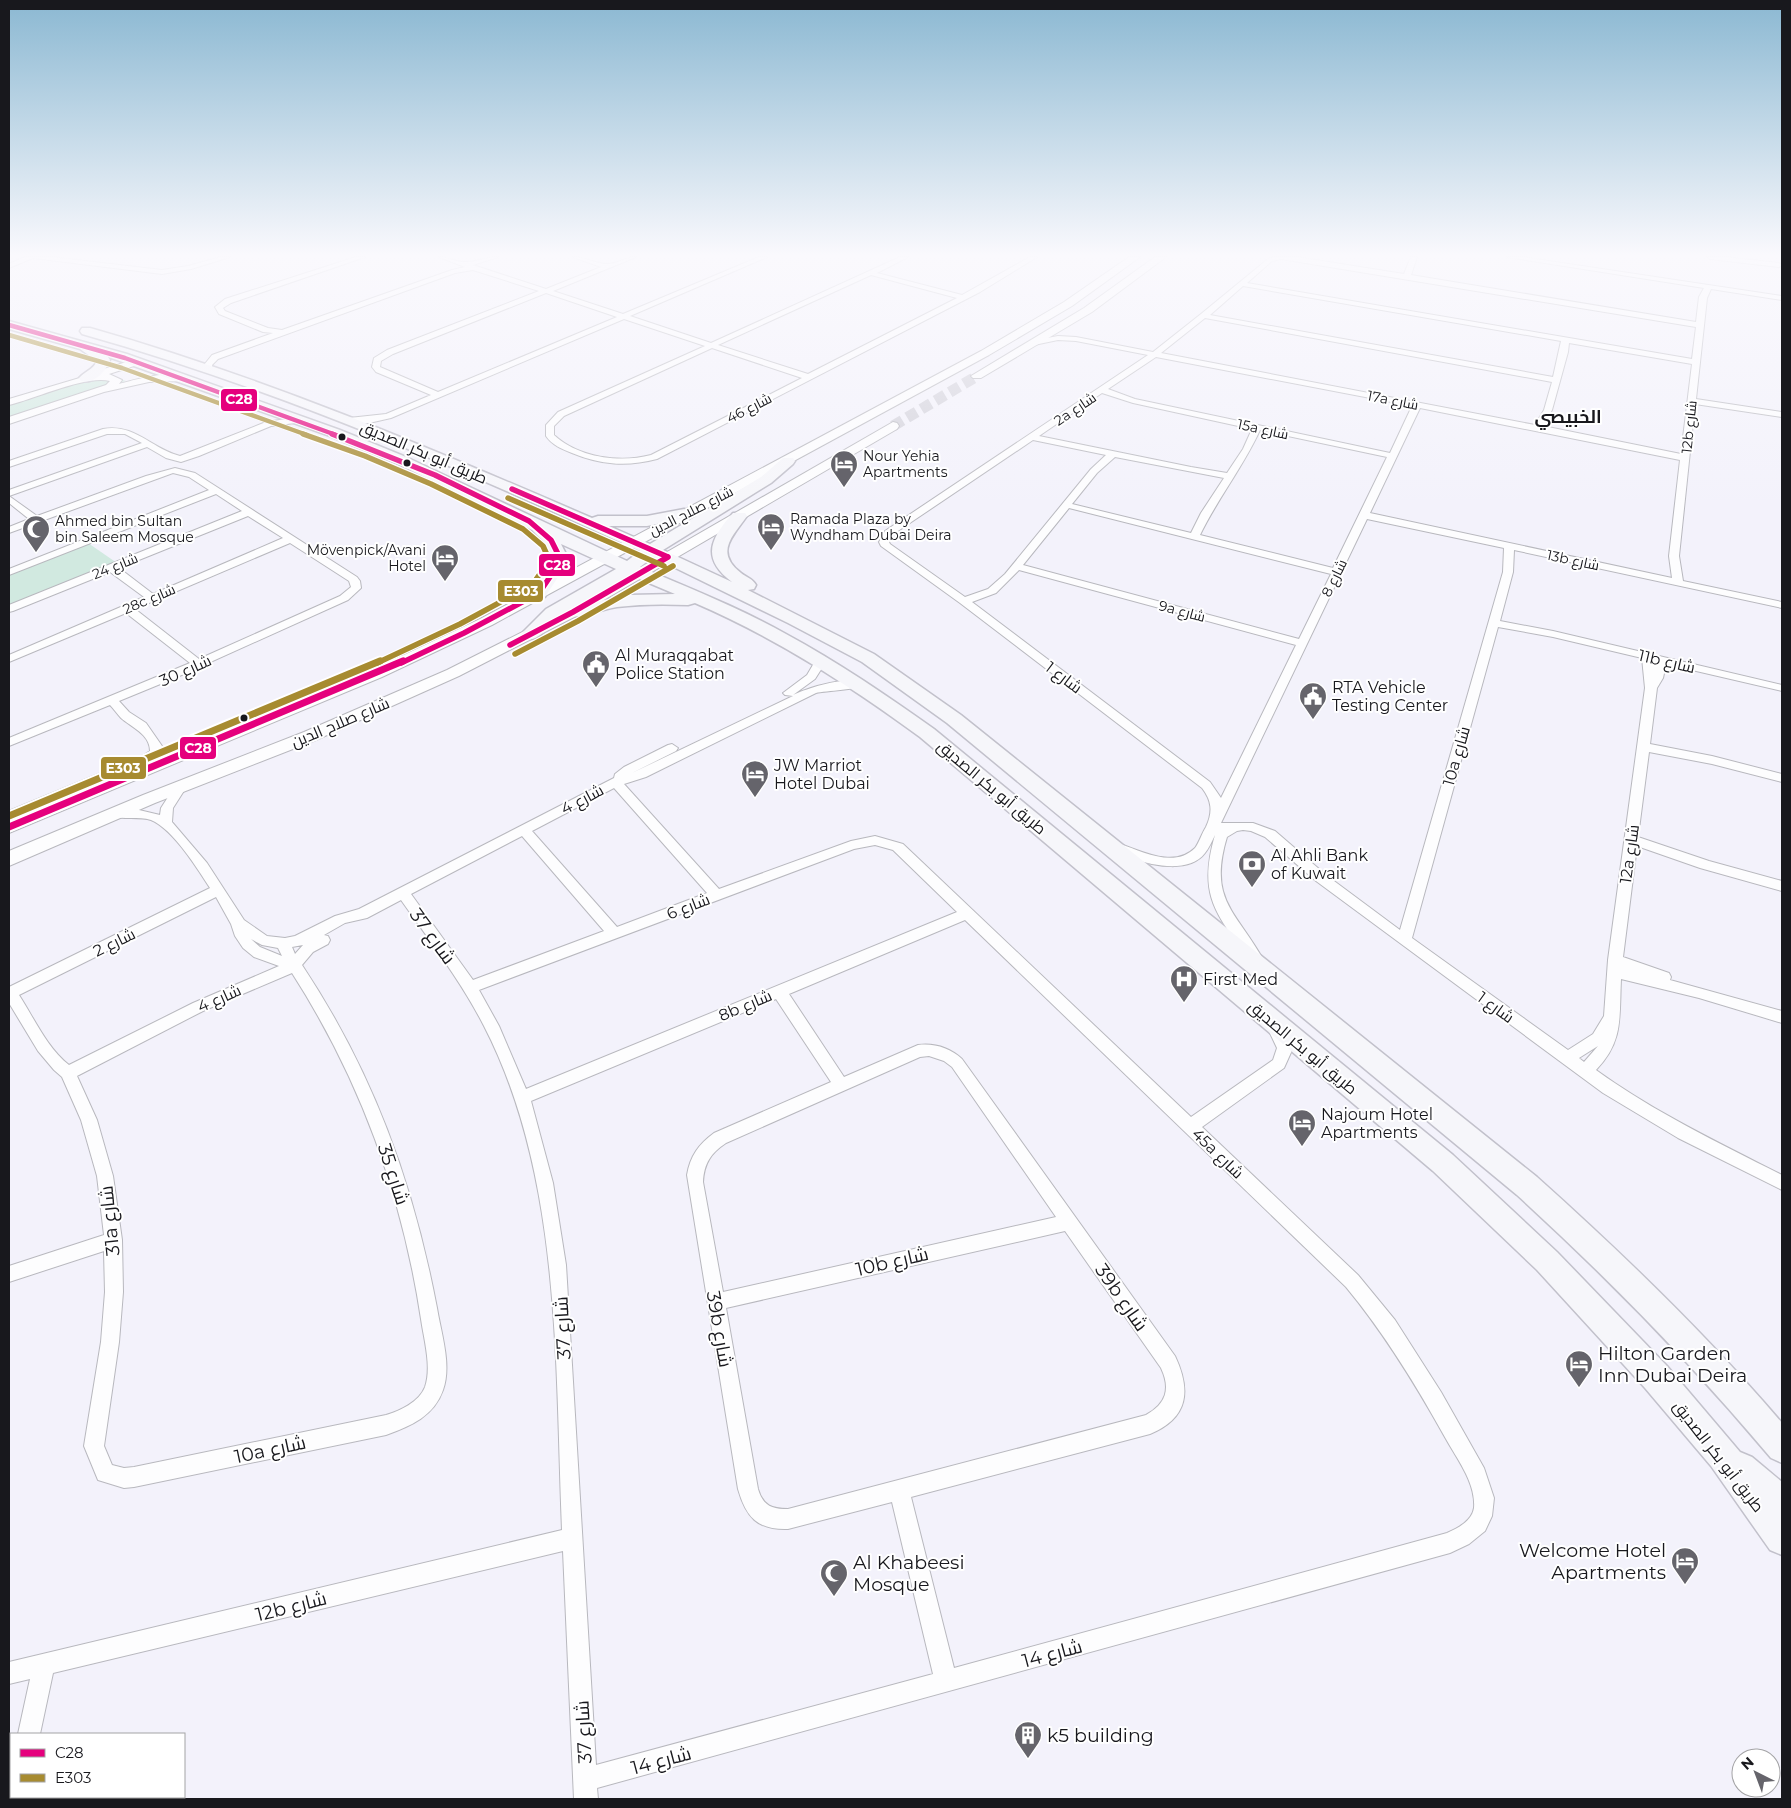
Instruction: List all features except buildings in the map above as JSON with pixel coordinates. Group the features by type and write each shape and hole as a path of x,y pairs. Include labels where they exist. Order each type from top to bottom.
{"main road":[{"name":"طريق أبو بكر الصديق","path":"68,341 136,362 300,420 370,447 530,521 610,554 647,562 705,601 821,660 860,685 927,733 1436,1157 1495,1210 1600,1316 1722,1455 1782,1538"},
{"name":"طريق أبو بكر الصديق","path":"120,341 196,364 349,421 444,460 633,541 647,562"},
{"name":"شارع صلاح الدين","path":"9,827 384,670 457,636 684,514 788,461 1005,341"},
{"path":"977,376 1037,341"},
{"path":"81,345 104,360 100,369 86,378"},
{"path":"136,362 153,360 196,364"},
{"name":"شارع صلاح الدين","path":"9,859 181,786 365,712 453,673 573,612 647,562 739,516 893,426"},
{"path":"370,447 395,450 425,463 436,463 444,460"},
{"path":"530,635 552,613 647,562 766,480 788,461"},
{"path":"496,505 546,520 610,554"},
{"path":"582,519 630,522 684,514"},
{"path":"739,516 724,533 720,543 720,561 732,576 771,599 793,619"},
{"path":"530,521 551,540 559,556 556,568 539,593"},
{"path":"647,562 723,596 793,619"},
{"path":"573,612 594,605 637,599 705,601"},
{"name":"طريق أبو بكر الصديق","path":"793,619 870,660 954,719 1264,970 1519,1180 1588,1241 1657,1308 1782,1446"},
{"path":"93,781 117,782"},
{"path":"1722,1455 1782,1503"}],"street":[{"path":"209,369 208,365 215,357 259,341"},
{"path":"417,341 376,360 376,367 379,370 439,395"},
{"path":"349,421 369,420 388,416 565,341"},
{"path":"700,341 808,377"},
{"path":"711,345 719,341"},
{"name":"شارع 46","path":"711,345 554,419 550,425 550,436 554,441 596,459 609,461 648,458 877,341"},
{"name":"17a شارع","path":"1034,343 1040,341"},
{"name":"17a شارع","path":"1088,341 1686,456"},
{"name":"2a شارع","path":"891,550 884,542 888,533 1100,392 1172,341"},
{"path":"1349,341 1557,378"},
{"path":"1538,428 1548,410 1568,341"},
{"path":"1583,341 1695,361"},
{"name":"12b شارع","path":"1678,583 1674,556 1698,341"},
{"path":"9,402 136,362"},
{"path":"9,421 110,387 117,380 112,376 100,376 44,391"},
{"path":"9,421 137,381 161,377 183,378"},
{"name":"15a شارع","path":"1100,392 1133,401 1393,456"},
{"path":"1691,399 1782,415"},
{"name":"شارع 8","path":"1107,844 1154,862 1181,861 1192,857 1200,851 1218,818 1417,405"},
{"path":"260,426 271,418 270,410"},
{"path":"1548,410 1548,430"},
{"path":"377,432 380,424 388,416"},
{"path":"9,530 149,478 180,459 206,451 260,426 280,421 300,420"},
{"path":"1190,536 1262,429"},
{"path":"9,464 99,433 126,430 148,444 168,466 191,468"},
{"path":"1036,435 1229,478"},
{"path":"9,493 148,444"},
{"path":"191,468 206,451"},
{"path":"975,610 997,595 1013,571 1109,452"},
{"path":"180,459 188,460 191,468 216,491 290,539"},
{"path":"9,572 216,491"},
{"path":"9,499 36,520"},
{"path":"1064,508 1114,518 1337,572"},
{"name":"شارع 24","path":"9,610 249,512"},
{"name":"13b شارع","path":"1364,515 1782,605"},
{"name":"شارع 30","path":"9,742 198,664 344,598 356,588 355,581 290,539"},
{"name":"28c شارع","path":"9,659 290,539"},
{"name":"10a شارع","path":"1404,940 1508,572 1509,547"},
{"name":"10a شارع","path":"1508,572 1522,549"},
{"name":"شارع 1","path":"891,550 964,601 1206,785 1214,795 1218,805 1218,818"},
{"name":"12b شارع","path":"1664,580 1668,566 1674,556"},
{"path":"112,568 152,598"},
{"path":"964,601 992,591 1013,571"},
{"name":"9a شارع","path":"1013,571 1061,580 1303,643"},
{"path":"127,608 198,664"},
{"name":"11b شارع","path":"1495,620 1782,688"},
{"name":"12a شارع","path":"1585,1071 1606,1048 1611,1035 1610,1019 1614,966 1651,688 1647,656"},
{"name":"12a شارع","path":"1651,688 1657,678 1662,659"},
{"name":"شارع 4","path":"282,944 303,940 351,916 362,914 616,782 642,774 803,685 817,669 821,660"},
{"name":"شارع 4","path":"736,722 813,690 844,684 860,685"},
{"path":"9,816 148,758 157,749 142,726 125,714 113,700"},
{"path":"1644,743 1782,778"},
{"name":"شارع 8","path":"1251,750 1221,835 1212,877 1215,893 1222,909 1264,970"},
{"path":"616,782 716,895"},
{"path":"166,823 165,816 170,801 181,786"},
{"path":"116,813 150,816 166,823 218,890 239,924 241,935 256,952 277,958 293,966"},
{"name":"شارع 1","path":"1221,835 1234,827 1243,826 1253,827 1270,834 1321,878 1585,1071 1658,1118 1782,1183"},
{"path":"524,830 614,933"},
{"name":"شارع 6","path":"470,987 863,841 887,842 898,847 906,854"},
{"path":"1630,844 1782,886"},
{"name":"45a شارع","path":"906,854 1352,1281 1372,1303 1391,1327 1407,1353 1477,1475 1483,1490"},
{"name":"شارع 2","path":"10,993 218,890"},
{"name":"شارع 37","path":"402,893 470,987 500,1043 522,1098 542,1170 558,1268 586,1790"},
{"name":"8b شارع","path":"522,1098 968,913"},
{"name":"شارع 4","path":"68,1073 198,1008 293,966 308,948 355,922 362,914"},
{"path":"239,924 248,928 257,938 264,942 282,944"},
{"name":"شارع 35","path":"282,944 293,966 311,991 334,1030 356,1072 393,1170 410,1225 436,1355 436,1380 428,1401"},
{"path":"1614,966 1782,1017"},
{"path":"780,991 841,1085"},
{"name":"31a شارع","path":"10,993 42,1047 68,1073 98,1148 106,1184 113,1240 114,1292 104,1387 94,1435 94,1446 105,1473"},
{"name":"12a شارع","path":"1568,1058 1598,1038 1610,1019"},
{"path":"1190,1126 1279,1064 1285,1048 1272,1021"},
{"name":"39b شارع","path":"929,1050 950,1056 957,1063 1069,1222 1168,1362 1176,1382 1176,1396 1171,1408 1162,1418 1150,1424 788,1519 777,1520 766,1517 757,1511 751,1501 748,1489 695,1182 698,1159 711,1144 720,1138 918,1051 929,1050"},
{"name":"10b شارع","path":"716,1302 1069,1222"},
{"path":"9,1274 113,1240"},
{"name":"10a شارع","path":"105,1473 118,1477 134,1477 386,1425 416,1412 428,1401"},
{"path":"899,1490 946,1682"},
{"name":"شارع 14","path":"586,1790 946,1682 1450,1543 1464,1537 1475,1529 1483,1518 1486,1504 1483,1490"},
{"name":"12b شارع","path":"9,1673 573,1538"},
{"path":"29,1733 44,1665"}],"green space":[{"path":"105,373 126,381 9,420 9,403"},
{"path":"88,543 117,563 9,607 9,575"}],"tunnel":[{"path":"893,426 977,376"}],"transit line":[{"name":"E303","path":"9,816 372,665 460,624 532,585 547,564 548,557 543,546 523,529 431,484 365,456 122,368 31,341"},
{"name":"C28","path":"9,827 376,674 464,633 539,593 556,568 559,556 551,540 529,521 435,475 369,447 125,358 67,341"},
{"name":"C28","path":"512,489 668,557"},
{"name":"E303","path":"508,498 664,566"},
{"name":"C28","path":"510,645 573,612 668,557"},
{"name":"E303","path":"515,654 578,621 673,566"}],"place":[{"name":"Nour Yehia Apartments","path":"844,488"},
{"name":"Ramada Plaza by Wyndham Dubai Deira","path":"771,551"},
{"name":"Ahmed bin Sultan bin Saleem Mosque","path":"36,553"},
{"name":"Mövenpick/Avani Hotel","path":"445,582"},
{"name":"Al Muraqqabat Police Station","path":"596,688"},
{"name":"RTA Vehicle Testing Center","path":"1313,720"},
{"name":"JW Marriot Hotel Dubai","path":"755,798"},
{"name":"Al Ahli Bank of Kuwait","path":"1252,888"},
{"name":"First Med","path":"1184,1003"},
{"name":"Najoum Hotel Apartments","path":"1302,1147"},
{"name":"Hilton Garden Inn Dubai Deira","path":"1579,1388"},
{"name":"Welcome Hotel Apartments","path":"1685,1585"},
{"name":"Al Khabeesi Mosque","path":"834,1597"},
{"name":"k5 building","path":"1028,1759"}],"district":[{"name":"الخبيصي","path":"1568,417"}]}
